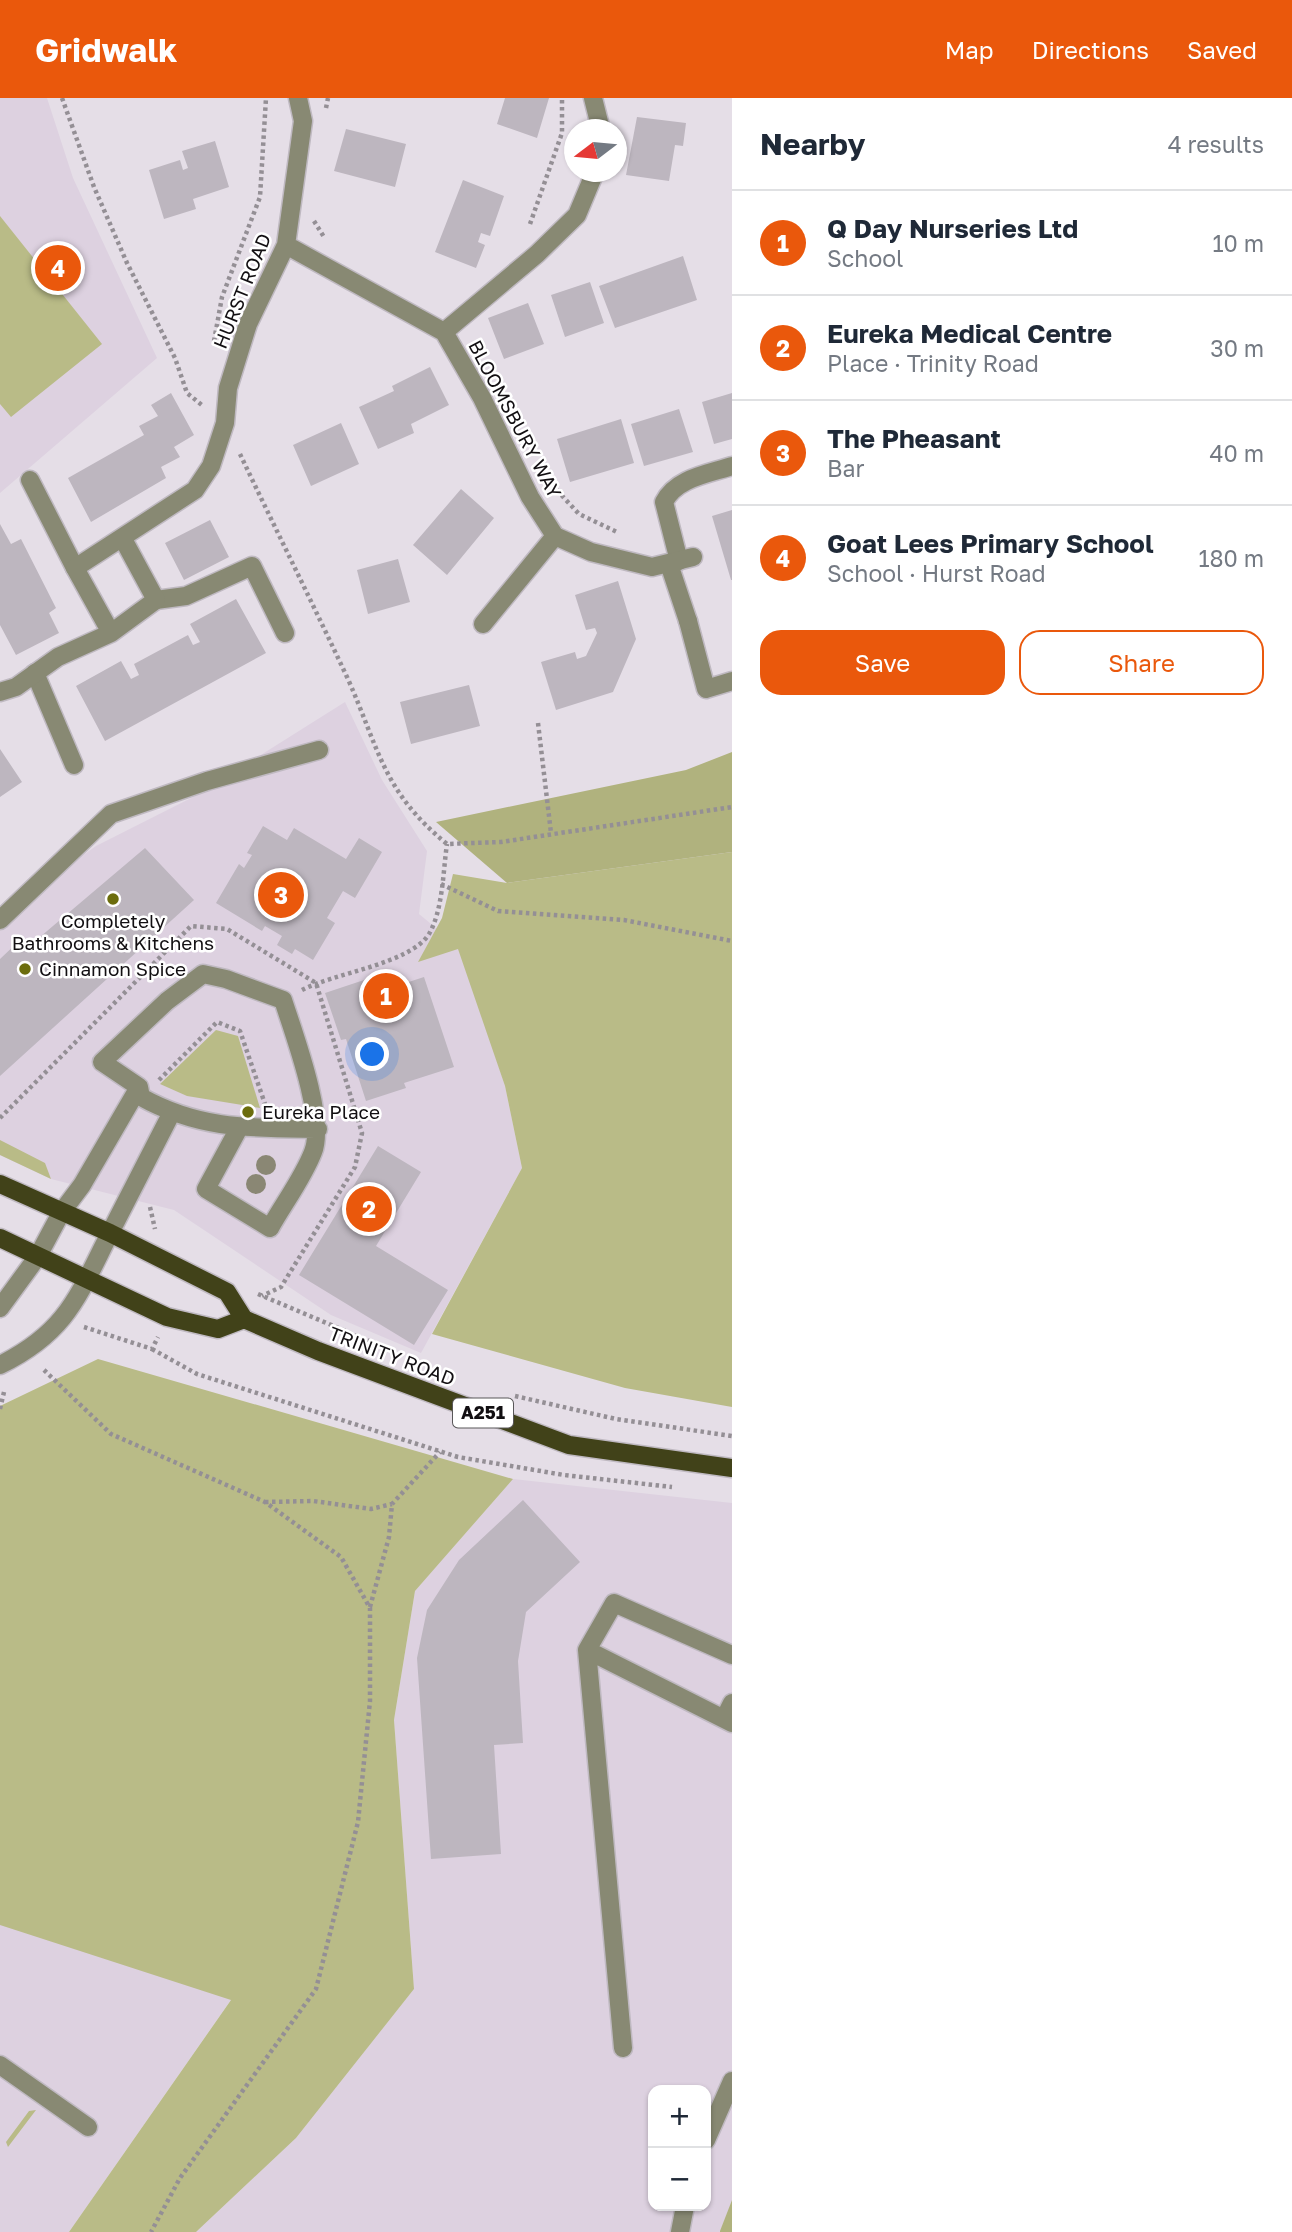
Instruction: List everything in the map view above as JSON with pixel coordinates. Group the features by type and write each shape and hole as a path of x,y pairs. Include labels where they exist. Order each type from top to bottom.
{"main road":[{"path":"0,1184 110,1233 227,1292 244,1319 218,1329 167,1317 0,1238"},
{"name":"TRINITY ROAD","path":"244,1319 318,1351 569,1445 732,1468"}],"street":[{"name":"HURST ROAD","path":"75,568 195,490 211,466 225,424 228,388 244,335 286,245 303,121 298,98"},
{"path":"593,98 598,119"},
{"path":"444,332 537,254 577,215 591,182"},
{"name":"BLOOMSBURY WAY","path":"286,245 444,332 482,398 530,496 555,536"},
{"path":"732,466 683,483 669,492 664,502 680,561 688,621 706,689 732,681"},
{"path":"30,480 111,633"},
{"path":"482,624 555,536 591,552 652,568 680,561"},
{"path":"123,539 156,600"},
{"path":"0,692 16,687 58,657 111,633 156,600 186,596 252,566 285,633"},
{"path":"36,673 74,765"},
{"path":"0,920 111,814 207,781 319,750"},
{"path":"239,1128 206,1189 270,1228 313,1152 318,1129 298,1046 283,1000 226,979 203,974 167,1001 102,1062 171,1114 239,1128 318,1129"},
{"path":"0,1308 38,1256 61,1213 82,1185 140,1092"},
{"path":"0,1364 31,1350 63,1320 87,1279 171,1114"},
{"path":"623,2048 587,1650 614,1603 732,1655"},
{"path":"587,1650 729,1715"},
{"path":"0,2065 88,2127"},
{"path":"711,2129 732,2081"},
{"path":"680,2232 684,2211"}],"path":[{"path":"62,98 94,187 127,263 175,358 187,393 225,424 348,680 381,763 398,796 424,826 447,844 501,842 732,807"},
{"path":"213,352 222,297 260,197 266,98"},
{"path":"537,254 524,242 562,133 562,98"},
{"path":"203,406 206,393"},
{"path":"543,482 556,486 579,514 621,534"},
{"path":"538,723 551,833"},
{"path":"283,1000 316,983 411,951 429,934 447,844"},
{"path":"441,884 498,911 624,920 732,941"},
{"path":"0,1118 191,926 228,929 316,983 362,1133 355,1167 281,1287 262,1296"},
{"path":"140,1092 218,1022 240,1031 274,1128"},
{"path":"152,1349 197,1374 440,1452 564,1475 677,1488"},
{"path":"44,1370 111,1434 265,1503 341,1557 370,1608"},
{"path":"0,1409 4,1392"},
{"path":"504,1393 616,1419 732,1436"},
{"path":"265,1503 313,1501 370,1509 392,1504 440,1452"},
{"path":"151,2232 180,2178 316,1989 358,1822 370,1702 370,1608 389,1537 392,1504"}],"shaded area":[{"path":"0,98 47,98 73,178 157,358 0,493"},
{"name":"Eureka Place","path":"345,702 382,780 427,851 419,914 459,947 505,1086 522,1168 421,1353 331,1315 174,1210 51,1179 0,1155 0,914 96,846 199,794"},
{"path":"513,1479 732,1503 732,2200 720,2232 196,2232 296,2138 414,1989 394,1720 415,1591"},
{"path":"0,1921 235,1994 69,2232 0,2232"}],"green space":[{"path":"0,216 102,344 11,417 0,404"},
{"path":"732,752 732,852 507,883 436,822 686,770"},
{"path":"732,852 732,1407 625,1388 432,1334 522,1168 505,1086 458,949 418,962 442,918 453,874 507,883"},
{"path":"216,1030 238,1036 260,1108 187,1096 160,1084"},
{"path":"0,1140 45,1163 51,1179 0,1155"},
{"path":"98,1359 513,1479 415,1591 394,1720 414,1989 296,2138 196,2232 69,2232 231,2000 0,1925 0,1406"},
{"path":"36,2110 8,2147 6,2142 29,2111"},
{"path":"732,2200 732,2232 720,2232 720,2231"}],"building":[{"path":"505,98 549,98 537,138 497,124"},
{"path":"637,117 686,123 683,146 675,145 669,181 627,175"},
{"path":"346,129 406,144 395,187 334,171"},
{"path":"215,141 229,187 193,199 196,209 164,219 149,170 180,160 183,170 188,168 182,151"},
{"path":"463,180 504,196 490,236 481,233 478,242 485,245 476,268 435,252"},
{"path":"683,256 697,300 615,328 599,286"},
{"path":"590,282 604,323 565,337 551,295"},
{"path":"528,303 544,344 504,359 488,318"},
{"path":"430,367 449,405 411,424 414,433 378,449 359,407 394,391 392,386"},
{"path":"171,393 194,435 174,447 180,457 161,467 166,478 91,522 68,478 144,435 139,426 158,416 151,405"},
{"path":"732,393 732,439 714,444 702,402"},
{"path":"679,409 693,452 644,466 631,424"},
{"path":"621,419 634,463 570,482 557,439"},
{"path":"341,423 359,464 311,486 293,445"},
{"path":"461,489 494,518 447,575 413,545"},
{"path":"732,510 732,580 731,580 712,516"},
{"path":"210,520 229,557 184,580 165,543"},
{"path":"0,524 11,544 21,539 56,608 49,613 59,633 16,655 0,625"},
{"path":"398,559 410,602 368,614 357,570"},
{"path":"618,581 636,639 613,692 556,710 541,662 575,652 577,659 586,656 597,633 595,628 586,630 575,595"},
{"path":"236,599 266,653 105,741 76,686 121,661 131,679 139,675 134,664 188,635 193,645 200,642 190,624"},
{"path":"469,685 480,726 411,744 400,702"},
{"path":"0,749 22,782 0,797"},
{"path":"263,826 287,840 294,828 346,859 359,838 382,852 355,898 343,891 327,918 335,923 313,960 295,949 292,954 277,945 282,936 265,926 262,931 216,903 239,864 244,868 252,855 247,853"},
{"path":"145,848 194,900 0,1076 0,959 20,940 27,948"},
{"path":"373,977 378,992 424,977 454,1067 404,1083 406,1088 366,1101 346,1039 341,1040 325,993"},
{"path":"378,1146 421,1172 376,1246 448,1290 414,1345 299,1275"},
{"path":"523,1500 580,1562 526,1612 518,1661 523,1743 494,1745 501,1854 431,1859 417,1658 427,1610 459,1560"}],"place":[{"name":"Goat Lees Primary School","path":"58,268"},
{"name":"The Pheasant","path":"281,895"},
{"name":"Completely Bathrooms & Kitchens","path":"113,899"},
{"name":"Cinnamon Spice","path":"25,969"},
{"name":"Q Day Nurseries Ltd","path":"386,996"},
{"name":"Eureka Place","path":"248,1112"},
{"name":"Eureka Medical Centre","path":"369,1209"}]}
